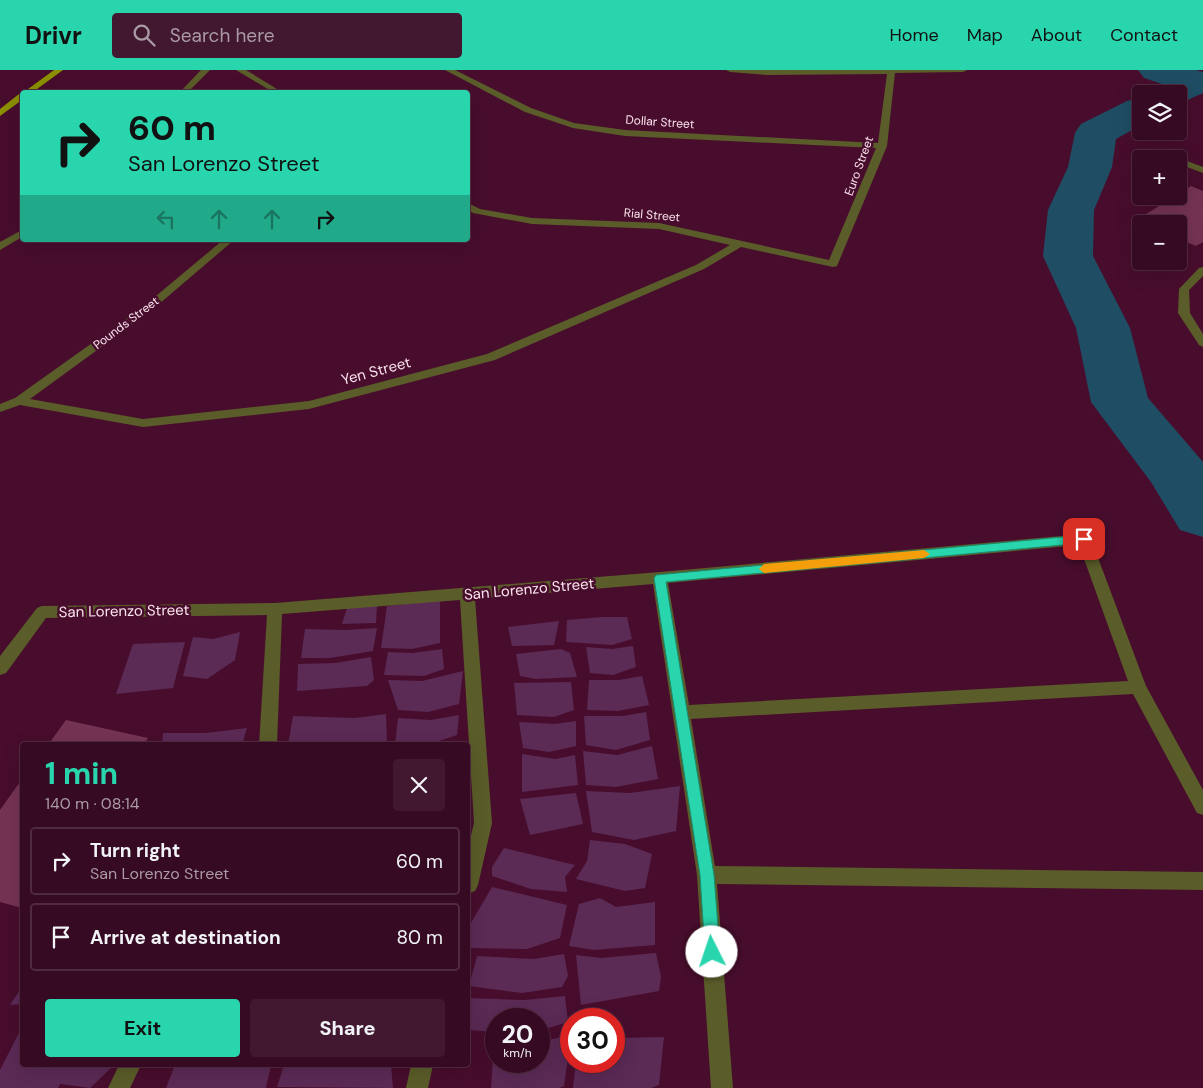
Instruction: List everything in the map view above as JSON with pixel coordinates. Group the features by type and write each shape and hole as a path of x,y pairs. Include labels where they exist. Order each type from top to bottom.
{"main road":[{"path":"31,90 59,70"},
{"path":"0,113 20,98"}],"street":[{"path":"186,90 206,70"},
{"path":"240,70 275,90"},
{"name":"Dollar Street","path":"449,70 528,110 573,125 625,133 882,146"},
{"path":"730,70 767,73 891,73 963,70"},
{"name":"Euro Street","path":"833,264 882,146 891,73"},
{"path":"1187,164 1203,170"},
{"name":"Rial Street","path":"470,207 477,211 532,221 659,226 833,264"},
{"path":"0,247 20,235"},
{"name":"Pounds Street","path":"19,401 148,308 227,242"},
{"name":"Yen Street","path":"19,401 143,423 309,405 491,357 700,267 739,244"},
{"path":"1203,270 1184,289 1184,313 1203,342"},
{"path":"0,408 19,401"},
{"name":"San Lorenzo Street","path":"0,668 42,612 276,609 660,578 1084,539 1138,687"},
{"path":"660,578 707,875 722,1088"},
{"path":"467,594 483,823 470,877"},
{"path":"268,742 276,609"},
{"path":"680,713 1138,687 1203,807"},
{"path":"707,875 1203,880"},
{"path":"119,1088 129,1067"},
{"path":"417,1088 422,1067"}],"shaded area":[{"path":"1191,186 1203,191 1203,242 1196,246 1187,242 1187,215 1145,215 1161,205 1187,205 1187,189"},
{"path":"66,720 148,738 146,742 50,742"},
{"path":"20,782 20,907 0,902 0,810"}],"building":[{"path":"440,600 440,643 412,649 381,648 387,606"},
{"path":"377,606 376,623 342,624 347,608"},
{"path":"627,617 632,639 612,645 566,642 567,620"},
{"path":"559,621 554,645 512,646 508,627"},
{"path":"377,628 373,651 330,658 301,658 305,629 346,630"},
{"path":"240,632 235,660 207,679 183,676 193,637 213,639"},
{"path":"185,642 173,688 116,694 133,644"},
{"path":"633,646 636,667 613,675 590,673 586,647 612,649"},
{"path":"442,649 444,669 424,676 384,675 388,652 413,653"},
{"path":"561,649 570,653 577,677 536,679 520,676 516,654"},
{"path":"371,657 374,680 367,686 297,691 298,664 335,663"},
{"path":"463,671 459,704 428,712 398,710 388,680 422,681"},
{"path":"642,676 649,705 618,711 587,710 589,680 619,680"},
{"path":"571,682 574,710 554,717 517,715 514,683"},
{"path":"646,712 650,740 616,750 586,745 584,716 623,716"},
{"path":"386,714 387,742 289,742 293,716 355,718"},
{"path":"459,715 457,735 436,742 395,742 398,718 431,720"},
{"path":"576,721 576,746 549,752 523,748 519,722 555,724"},
{"path":"247,728 243,742 162,742 163,733 206,733"},
{"path":"652,746 658,779 616,787 586,785 583,751 617,755"},
{"path":"522,754 555,759 575,755 578,785 522,792"},
{"path":"680,786 676,831 634,840 592,832 586,791 630,793"},
{"path":"576,793 583,824 530,835 520,799"},
{"path":"590,840 625,844 652,854 645,888 625,891 576,879 587,861"},
{"path":"504,848 575,865 565,877 567,892 531,889 492,876 492,867"},
{"path":"492,887 567,905 560,938 527,949 470,948 470,925"},
{"path":"600,898 616,907 655,902 655,945 594,950 569,946 579,904"},
{"path":"656,953 661,977 659,991 581,1005 576,955 601,958"},
{"path":"564,954 568,976 562,987 522,993 470,986 477,956 534,959"},
{"path":"20,990 20,1004 10,1005"},
{"path":"565,996 566,1008 560,1008 560,1024 550,1028 550,1008 485,1008 485,1031 470,1030 470,998 525,1000"},
{"path":"20,1031 20,1067 112,1067 90,1088 60,1084 58,1088 0,1088 0,1070"},
{"path":"560,1037 560,1073 566,1073 564,1086 559,1088 491,1088 492,1073 550,1073 550,1040"},
{"path":"664,1037 659,1085 651,1088 573,1088 575,1073 625,1073 625,1038"},
{"path":"174,1067 271,1067 266,1088 166,1088"},
{"path":"283,1067 391,1067 393,1088 277,1087"}],"waterway":[{"path":"1157,70 1196,82 1187,86"},
{"path":"1132,114 1096,133 1090,167 1071,210 1068,256 1103,328 1120,402 1176,470 1203,514"}],"slow traffic":[{"path":"764,569 924,554"}],"route":[{"path":"712,952 707,875 660,578 1084,539"}]}
